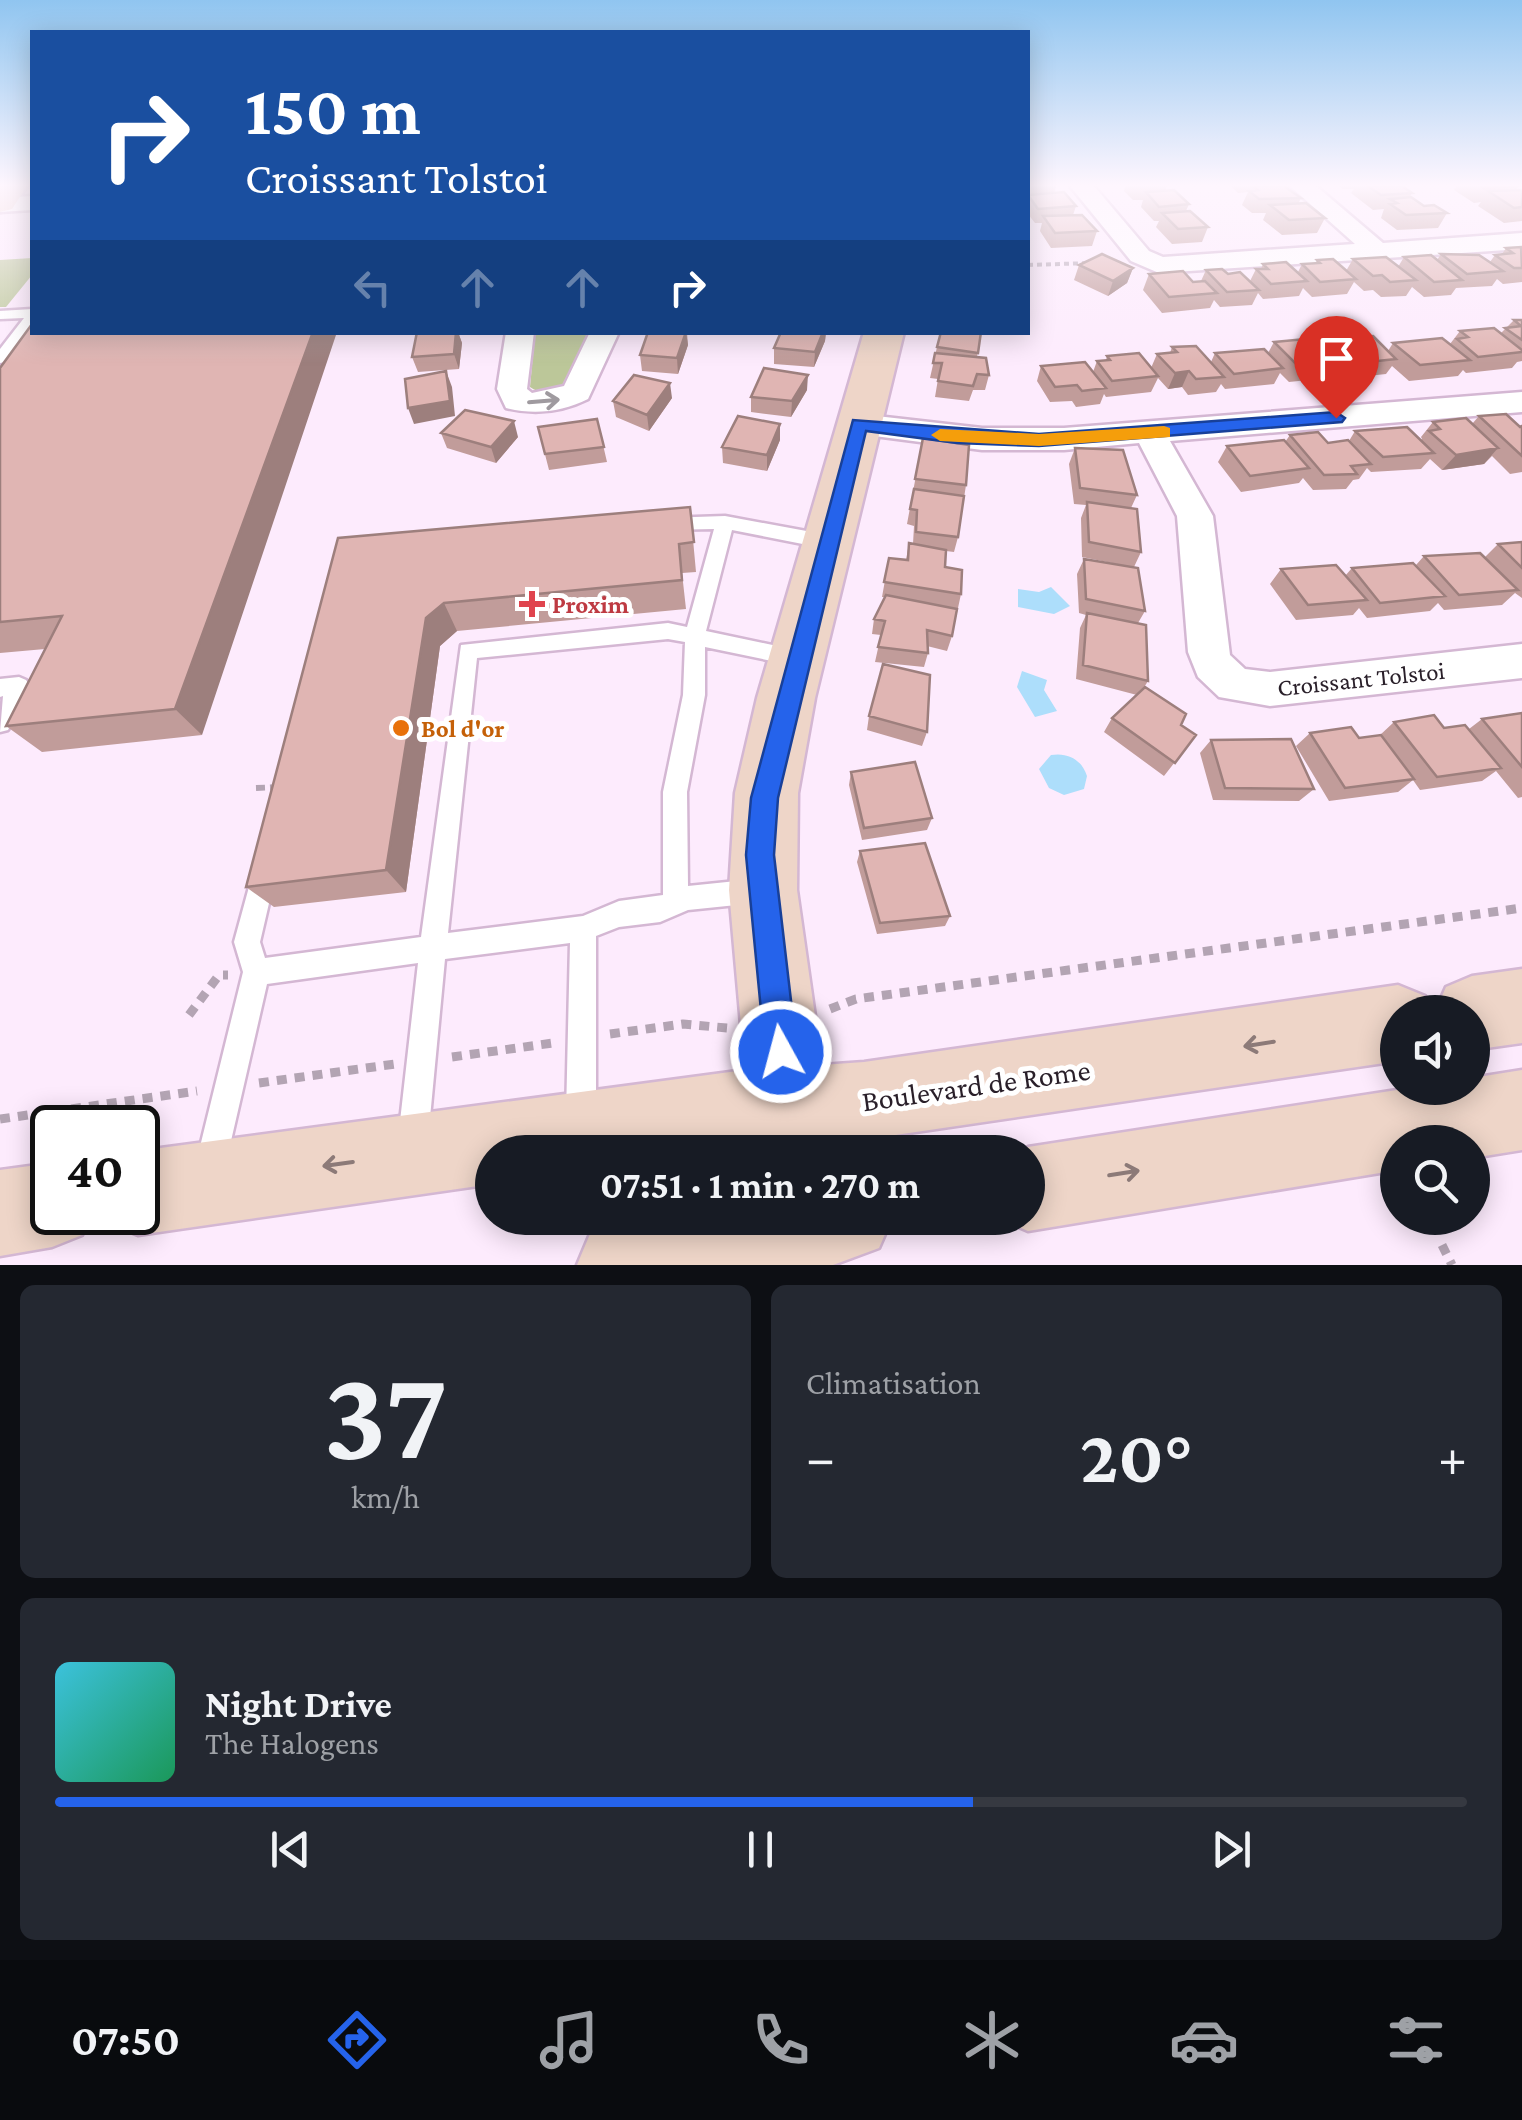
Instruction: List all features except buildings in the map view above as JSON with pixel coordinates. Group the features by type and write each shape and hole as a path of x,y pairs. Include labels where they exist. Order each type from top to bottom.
{"main road":[{"path":"799,1135 763,890 760,855 764,798 883,335"},
{"path":"1490,1010 1522,1006"},
{"name":"Boulevard de Rome","path":"845,1135 864,1102 1380,1026"},
{"path":"1045,1186 1522,1110"},
{"name":"Boulevard de Rome","path":"172,1189 712,1112 738,1135"},
{"path":"0,1213 30,1209"},
{"name":"Boulevard de Rome","path":"622,1265 721,1252 748,1235"}],"street":[{"path":"1130,245 1152,264 1464,245"},
{"path":"1371,245 1378,251"},
{"path":"520,335 512,396 525,402 556,400 577,392 603,335"},
{"path":"859,424 1012,440 1150,434 1522,402"},
{"name":"Croissant Tolstoi","path":"1150,434 1195,516 1208,652 1221,676 1234,686 1270,689 1522,661"}],"lane":[{"path":"0,315 30,314"},
{"path":"0,359 30,317"},
{"path":"676,902 673,814 694,695 695,636 725,522"},
{"path":"642,526 725,522 828,542"},
{"path":"411,1154 468,650 668,630 797,658"},
{"path":"0,688 19,686 0,723"},
{"path":"172,1189 256,972 247,942 286,786"},
{"path":"256,972 583,929 620,914 660,909 688,898 763,890"},
{"path":"581,1128 583,929"}],"path":[{"path":"1030,265 1094,263"},
{"path":"256,788 286,786"},
{"path":"818,1018 856,999 1522,908"},
{"path":"188,1015 219,976 256,972"},
{"path":"624,1032 683,1024 736,1029"},
{"path":"466,1055 538,1045"},
{"path":"259,1083 378,1066"},
{"path":"0,1118 208,1090"},
{"path":"1442,1245 1452,1265"}],"green space":[{"path":"30,258 30,277 6,307 0,307 0,260"},
{"path":"535,335 590,335 566,385 543,392 530,387"}],"water":[{"path":"1051,587 1070,606 1054,614 1018,607 1018,589 1039,592"},
{"path":"1022,671 1047,680 1044,690 1057,711 1035,717 1017,687"},
{"path":"1051,755 1069,756 1078,762 1087,776 1084,789 1064,795 1049,788 1039,769"}],"slow traffic":[{"path":"940,435 1039,440 1164,432"}],"place":[{"name":"Proxim","path":"532,604"},
{"name":"Bol d'or","path":"401,728"}],"route":[{"path":"781,1052 760,855 764,798 859,424 957,437 1039,440 1336,418"}]}
